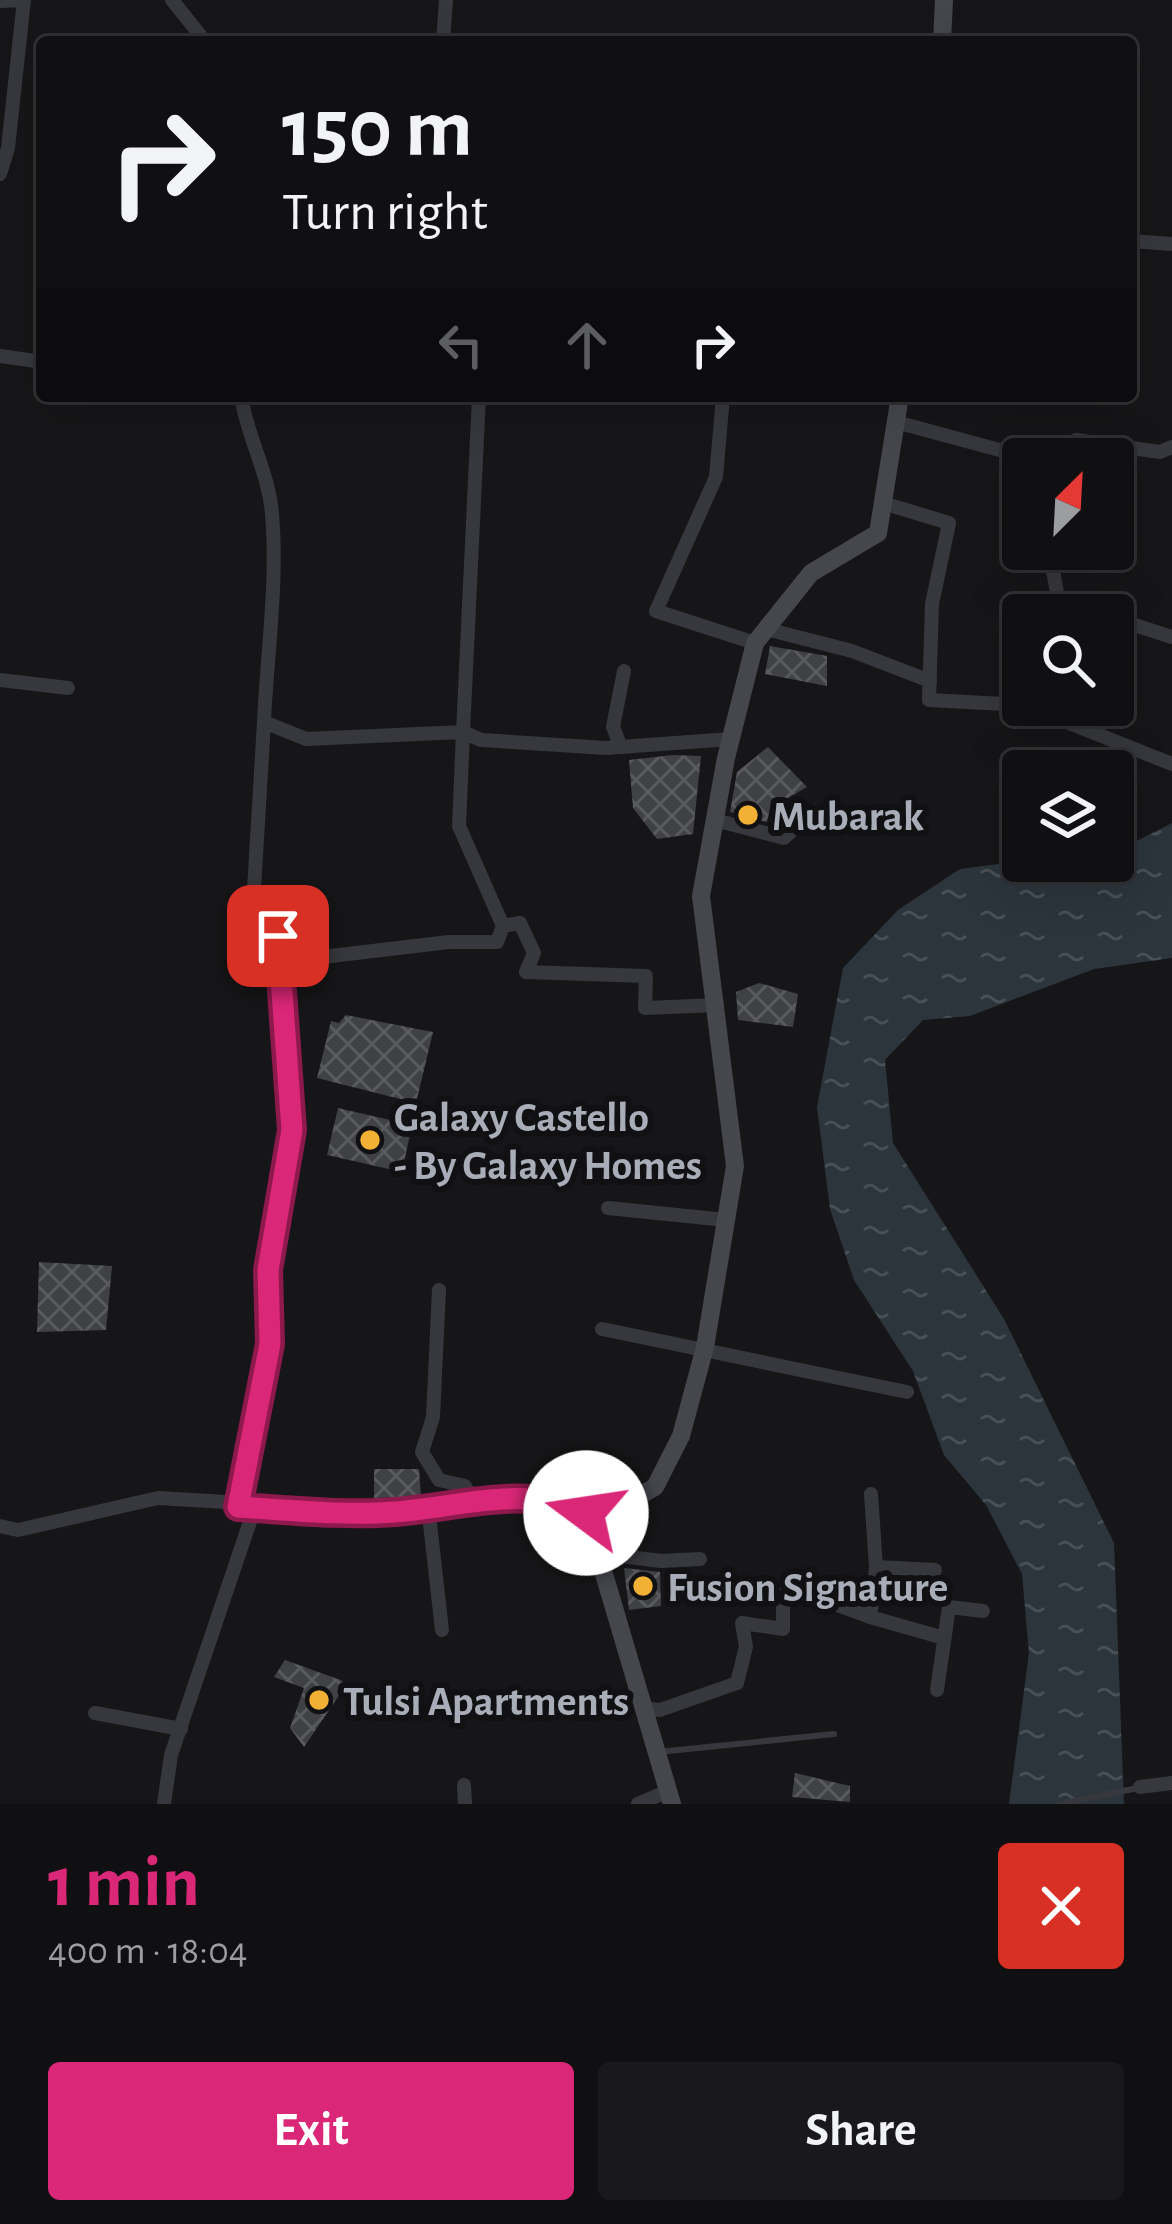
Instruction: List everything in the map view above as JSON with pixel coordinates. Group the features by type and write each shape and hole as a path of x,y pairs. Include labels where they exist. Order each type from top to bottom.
{"street":[{"path":"0,1 24,0 11,126 0,174"},
{"path":"172,0 200,36"},
{"path":"443,36 446,0"},
{"path":"942,36 944,0"},
{"path":"1137,241 1172,244"},
{"path":"0,356 36,361"},
{"path":"238,1507 270,1344 268,1270 289,1171 292,1130 277,909 253,906 273,515 266,479 247,436 242,402"},
{"path":"280,962 449,942 497,942 503,926 459,826 479,402"},
{"path":"722,402 716,477 656,611 760,636 852,651 930,681"},
{"path":"0,1526 18,1530 158,1498 238,1507 395,1512 473,1501 559,1501 586,1513 615,1510 655,1487 681,1436 704,1347 735,1166 701,896 730,739 760,636 811,573 878,533 900,402"},
{"path":"896,422 1002,450"},
{"path":"1134,448 1160,452 1172,447"},
{"path":"883,503 949,523 934,585 929,700 1002,704"},
{"path":"1134,625 1172,638"},
{"path":"621,747 614,727 624,671"},
{"path":"0,680 68,688"},
{"path":"264,722 306,739 464,732 481,740 521,744 621,747 730,739"},
{"path":"1076,726 1172,764"},
{"path":"715,820 784,838 813,811"},
{"path":"503,926 520,923 534,952 526,972 646,976 645,1008 717,1005"},
{"path":"608,1208 726,1220"},
{"path":"439,1291 433,1417 422,1452 440,1480 465,1486 473,1501"},
{"path":"602,1329 907,1392"},
{"path":"870,1617 876,1567 871,1494"},
{"path":"428,1506 442,1630"},
{"path":"164,1804 170,1755 255,1508"},
{"path":"586,1513 670,1797 638,1804"},
{"path":"597,1553 661,1561 700,1558"},
{"path":"876,1567 934,1570"},
{"path":"642,1708 660,1710 736,1683 746,1647 742,1623 783,1629 783,1585 944,1638"},
{"path":"937,1690 949,1607 983,1611"},
{"path":"95,1713 181,1729"},
{"path":"1140,1787 1172,1783"},
{"path":"464,1785 465,1804"}],"lane":[{"path":"655,1753 834,1734"},
{"path":"1059,1804 1140,1787"}],"water":[{"path":"1172,823 1172,958 1094,969 970,1016 923,1020 885,1060 893,1143 1004,1319 1114,1543 1124,1804 1009,1804 1029,1653 1022,1574 986,1505 944,1455 913,1371 854,1280 830,1209 817,1107 843,968 898,910 960,869 1002,863 1002,882 1134,882 1134,842"}],"building":[{"path":"770,646 827,656 827,686 765,674"},
{"path":"768,747 807,787 770,808 767,822 730,812 737,772"},
{"path":"701,756 693,834 657,839 633,808 629,760"},
{"path":"759,983 798,994 793,1027 738,1020 736,992"},
{"path":"346,1015 433,1032 416,1103 317,1078 331,1021 339,1023"},
{"name":"Galaxy Castello - By Galaxy Homes","path":"338,1108 412,1125 402,1172 327,1155"},
{"path":"39,1262 112,1266 106,1330 37,1332"},
{"path":"374,1469 419,1469 421,1497 374,1498"},
{"name":"Fusion Signature","path":"624,1568 660,1572 661,1606 629,1610"},
{"name":"Tulsi Apartments","path":"285,1660 343,1681 340,1694 304,1747 290,1728 304,1688 274,1677"},
{"path":"795,1773 850,1786 850,1802 792,1797"}],"place":[{"name":"Mubarak","path":"748,815"},
{"name":"Galaxy Castello - By Galaxy Homes","path":"370,1140"},
{"name":"Fusion Signature","path":"643,1586"},
{"name":"Tulsi Apartments","path":"319,1700"}],"route":[{"path":"278,936 292,1130 289,1171 268,1270 270,1344 238,1507 395,1512 508,1498 559,1501 586,1513"}]}
